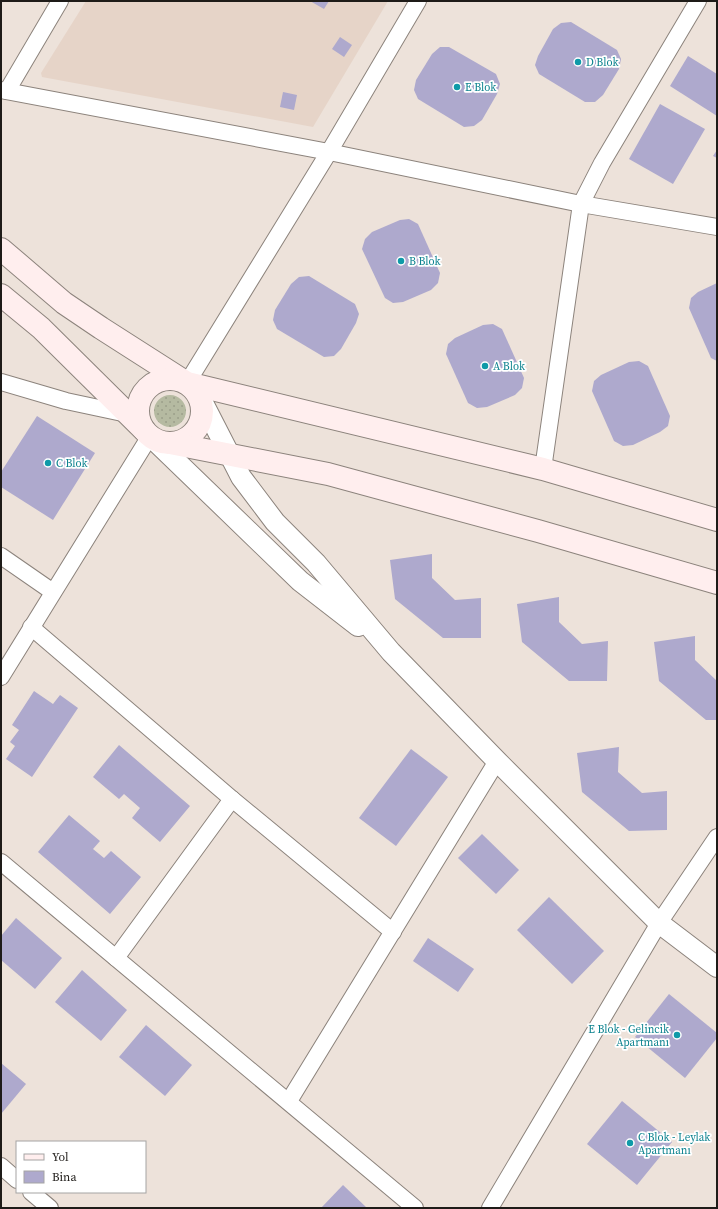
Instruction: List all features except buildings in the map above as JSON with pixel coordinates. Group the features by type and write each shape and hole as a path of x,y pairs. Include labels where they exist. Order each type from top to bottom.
{"main road":[{"path":"1,249 64,303 194,391 202,406 202,420 195,432 184,440 155,437 139,419 138,412 140,398 154,383 167,378 174,378 194,391 543,469 717,520"},
{"path":"1,295 42,328 127,414 155,437 231,456 328,474 538,531 717,584"}],"street":[{"path":"60,1 4,91 329,152 581,204 717,227"},
{"path":"418,1 329,152 194,391 231,456 241,477 275,522 316,563 391,652 497,762 659,923 717,967"},
{"path":"543,469 581,204 602,163 698,1"},
{"path":"1,382 66,400 127,414"},
{"path":"1,677 53,592 155,437 300,581 391,652"},
{"path":"1,556 53,592"},
{"path":"31,627 232,799 394,932"},
{"path":"289,1101 497,762"},
{"path":"116,958 232,799"},
{"path":"490,1208 659,923 717,837"},
{"path":"1,862 289,1101 415,1208"},
{"path":"1,1166 16,1179"},
{"path":"32,1193 50,1208"}],"shaded area":[{"path":"86,1 388,1 313,127 42,77 41,73"}],"green space":[{"path":"167,395 173,395 182,399 186,411 182,423 173,427 167,427 158,423 154,414 154,408 158,399"}],"place":[{"name":"D Blok","path":"578,62"},
{"name":"E Blok","path":"457,87"},
{"name":"B Blok","path":"401,261"},
{"name":"A Blok","path":"485,366"},
{"name":"C Blok","path":"48,463"},
{"name":"E Blok - Gelincik Apartmanı","path":"677,1035"},
{"name":"C Blok - Leylak Apartmanı","path":"630,1143"}]}
